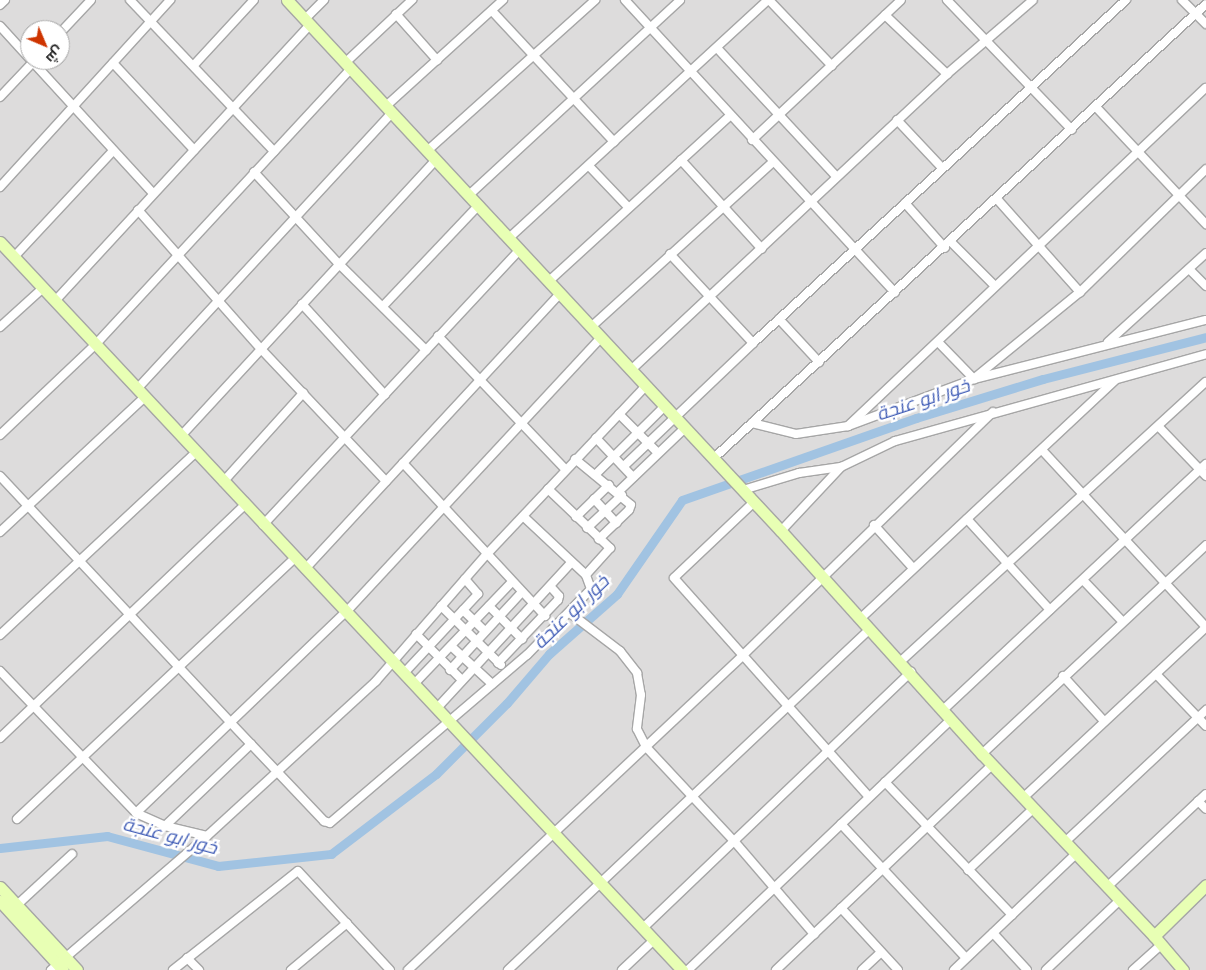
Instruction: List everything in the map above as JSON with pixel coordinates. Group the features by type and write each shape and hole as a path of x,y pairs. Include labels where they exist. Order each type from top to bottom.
{"street":[{"path":"0,5 5,0"},
{"path":"70,22 91,0"},
{"path":"130,0 274,151"},
{"path":"0,187 170,0"},
{"path":"194,66 254,0"},
{"path":"287,0 740,486 911,672 982,754 1108,886 1183,970"},
{"path":"56,301 153,193 234,107 324,0"},
{"path":"0,435 95,345 274,151 348,66 396,14 412,0"},
{"path":"0,532 141,393 217,302 295,218 389,110 437,60 503,0"},
{"path":"427,151 595,0"},
{"path":"625,0 895,293"},
{"path":"469,195 680,0"},
{"path":"510,238 769,0 832,66"},
{"path":"752,140 781,115 901,0"},
{"path":"948,0 1072,130"},
{"path":"631,370 711,298 836,176 947,74 988,42 1033,0"},
{"path":"624,466 674,416 1126,0"},
{"path":"1182,0 1206,24"},
{"path":"714,458 952,242 1206,4"},
{"path":"492,11 614,142"},
{"path":"396,14 437,60"},
{"path":"885,15 947,74"},
{"path":"0,26 20,47"},
{"path":"717,48 836,176"},
{"path":"113,63 194,150"},
{"path":"0,97 23,70"},
{"path":"41,70 113,152 153,193"},
{"path":"848,426 1138,150 1206,88"},
{"path":"1096,107 1206,224"},
{"path":"549,281 730,116"},
{"path":"898,120 942,168"},
{"path":"14,257 113,152"},
{"path":"181,436 436,160"},
{"path":"681,160 762,249"},
{"path":"591,328 773,162"},
{"path":"589,166 628,207"},
{"path":"974,379 1080,292 1206,169"},
{"path":"254,172 338,264 384,305 426,350"},
{"path":"997,199 1080,292"},
{"path":"905,203 944,248"},
{"path":"384,305 479,205"},
{"path":"138,210 217,302 386,481"},
{"path":"0,242 195,453 416,683 682,970"},
{"path":"952,242 995,286"},
{"path":"263,525 520,249"},
{"path":"1107,343 1206,253"},
{"path":"670,254 753,343"},
{"path":"1189,269 1206,286"},
{"path":"0,327 43,288"},
{"path":"305,569 479,379 561,293"},
{"path":"302,304 385,394"},
{"path":"779,319 819,362"},
{"path":"752,423 796,434 848,426 974,379 1107,343 1206,320"},
{"path":"438,336 566,470"},
{"path":"136,813 347,611 601,338"},
{"path":"938,342 974,379"},
{"path":"740,486 799,473 841,467 895,441 927,435 993,412 1206,354"},
{"path":"860,618 1117,379"},
{"path":"901,661 1206,382"},
{"path":"59,966 207,836 376,681 486,555 646,386"},
{"path":"223,482 303,393"},
{"path":"596,475 665,406"},
{"path":"408,970 742,656 993,412"},
{"path":"619,414 658,453"},
{"path":"1159,427 1203,466 1206,476"},
{"path":"587,528 606,511 633,477 685,428"},
{"path":"596,438 633,477"},
{"path":"1024,798 1206,627 1082,496 1042,450"},
{"path":"0,635 195,453"},
{"path":"576,459 620,493 630,507 599,540"},
{"path":"403,463 486,555 545,616"},
{"path":"943,710 1203,466"},
{"path":"781,531 841,467"},
{"path":"0,476 129,616 324,821 330,823 540,643 591,589 586,575 523,516"},
{"path":"576,517 609,485"},
{"path":"548,489 599,540 610,548 586,575"},
{"path":"594,499 616,522"},
{"path":"754,502 674,578 869,797"},
{"path":"0,738 245,505"},
{"path":"967,519 1050,610"},
{"path":"874,526 913,568"},
{"path":"982,754 1062,676 1206,545"},
{"path":"17,819 180,669 295,558"},
{"path":"438,707 572,562"},
{"path":"405,672 473,600 478,592 465,579"},
{"path":"1083,580 1122,621"},
{"path":"416,683 512,582"},
{"path":"498,663 530,632 559,599 550,586"},
{"path":"450,670 522,592"},
{"path":"473,600 499,616 522,639"},
{"path":"441,606 508,671"},
{"path":"463,610 485,631"},
{"path":"570,613 620,651 637,673 642,694 637,729 646,747 734,841 814,934"},
{"path":"508,970 600,881 870,629"},
{"path":"530,632 540,643"},
{"path":"416,634 462,680"},
{"path":"451,646 492,684"},
{"path":"0,671 82,760 136,813 165,826 207,836"},
{"path":"643,928 911,672"},
{"path":"1156,674 1206,726"},
{"path":"1062,676 1104,721"},
{"path":"1066,842 1206,710"},
{"path":"688,970 952,719"},
{"path":"165,826 251,744"},
{"path":"776,970 993,764"},
{"path":"885,782 1012,915"},
{"path":"1108,886 1206,794"},
{"path":"1198,801 1206,809"},
{"path":"968,870 1034,808"},
{"path":"841,824 966,958"},
{"path":"954,970 1077,853"},
{"path":"17,905 72,854"},
{"path":"173,970 298,871 390,970"},
{"path":"1133,970 1206,885"},
{"path":"0,887 17,905 59,966"},
{"path":"1046,970 1120,900"},
{"path":"0,901 59,966 77,970"},
{"path":"841,908 898,970"},
{"path":"291,970 347,923"},
{"path":"993,933 1027,970"},
{"path":"622,970 654,940"},
{"path":"862,970 881,952"},
{"path":"188,958 199,970"}],"shaded area":[{"path":"0,0 1206,0 1206,970 0,970"}],"waterway":[{"name":"خور ابو عنجة","path":"0,848 107,836 218,866 331,854 436,774 507,703 549,654 617,594 682,500 916,418 1043,379 1206,337"}]}
